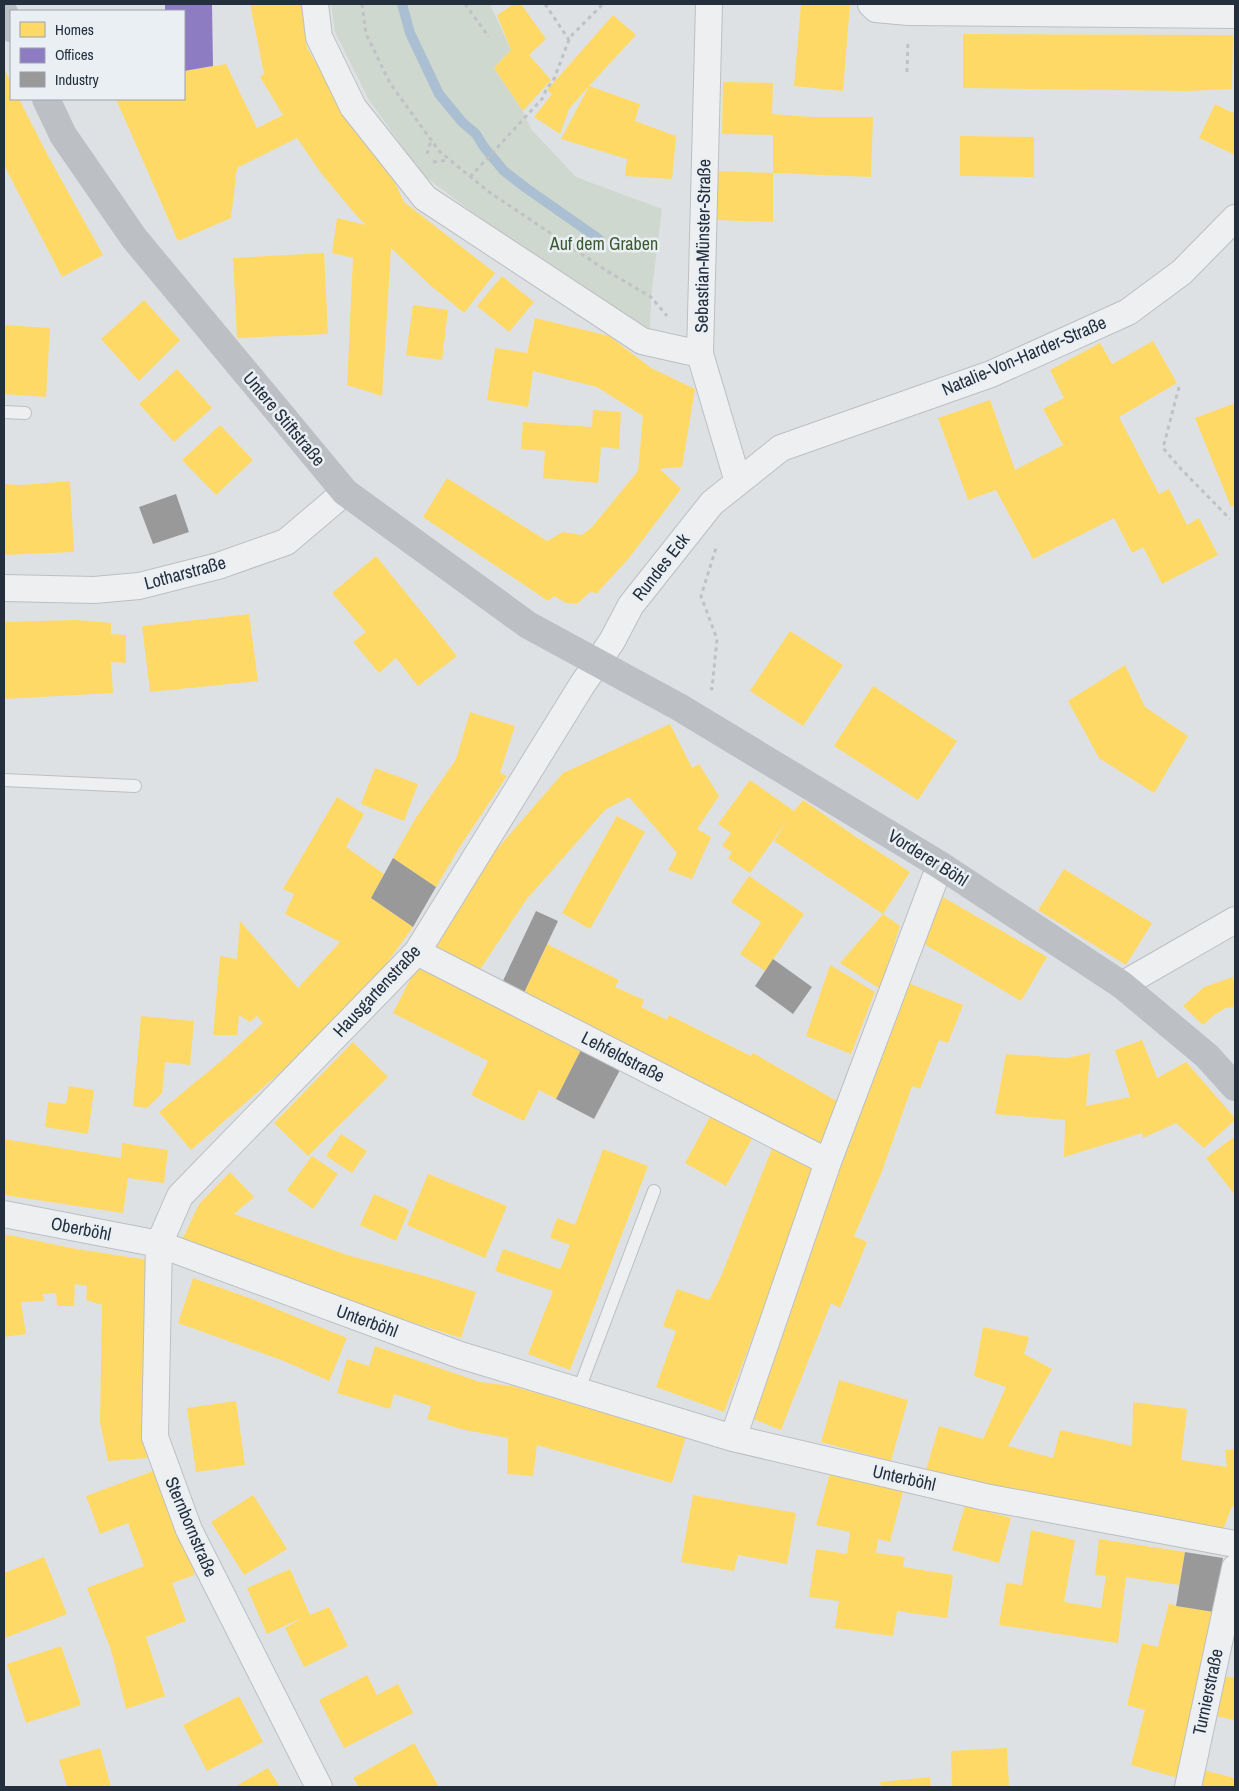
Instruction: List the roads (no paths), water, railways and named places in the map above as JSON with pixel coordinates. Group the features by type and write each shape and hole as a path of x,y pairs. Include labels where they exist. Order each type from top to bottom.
{"main road":[{"path":"4,13 10,26"},
{"name":"Untere Stiftstraße","path":"46,100 63,135 134,238 345,492 528,625 597,662"},
{"name":"Vorderer Böhl","path":"597,662 679,707 940,865 1122,985 1207,1056 1235,1087"}],"street":[{"path":"315,4 319,37 353,107 425,198 642,341 700,354"},
{"name":"Sebastian-Münster-Straße","path":"709,4 700,354 738,482"},
{"path":"871,4 876,10 908,12 1235,15"},
{"name":"Natalie-Von-Harder-Straße","path":"738,482 780,448 991,374 1128,312 1182,272 1235,218"},
{"name":"Rundes Eck","path":"597,662 612,641 631,605 712,503 738,482"},
{"name":"Lotharstraße","path":"4,588 94,590 139,586 218,566 286,542 345,492"},
{"name":"Hausgartenstraße","path":"159,1244 180,1196 417,952 597,662"},
{"path":"733,1438 828,1162 940,865"},
{"path":"1122,985 1235,920"},
{"name":"Lehfeldstraße","path":"417,952 828,1162"},
{"name":"Oberböhl","path":"4,1214 159,1244"},
{"name":"Unterböhl","path":"159,1244 460,1356 733,1438 986,1497 1235,1544"},
{"name":"Sternbornstraße","path":"159,1244 155,1437 189,1530 319,1787"},
{"name":"Turnierstraße","path":"1188,1787 1235,1568"}],"lane":[{"path":"4,412 25,413"},
{"path":"4,780 135,786"},
{"path":"578,1392 654,1191"}],"waterway":[{"path":"402,4 410,33 439,94 462,122 476,134 504,171 599,239"}],"park label":[{"name":"Auf dem Graben","path":"604,244"}]}
